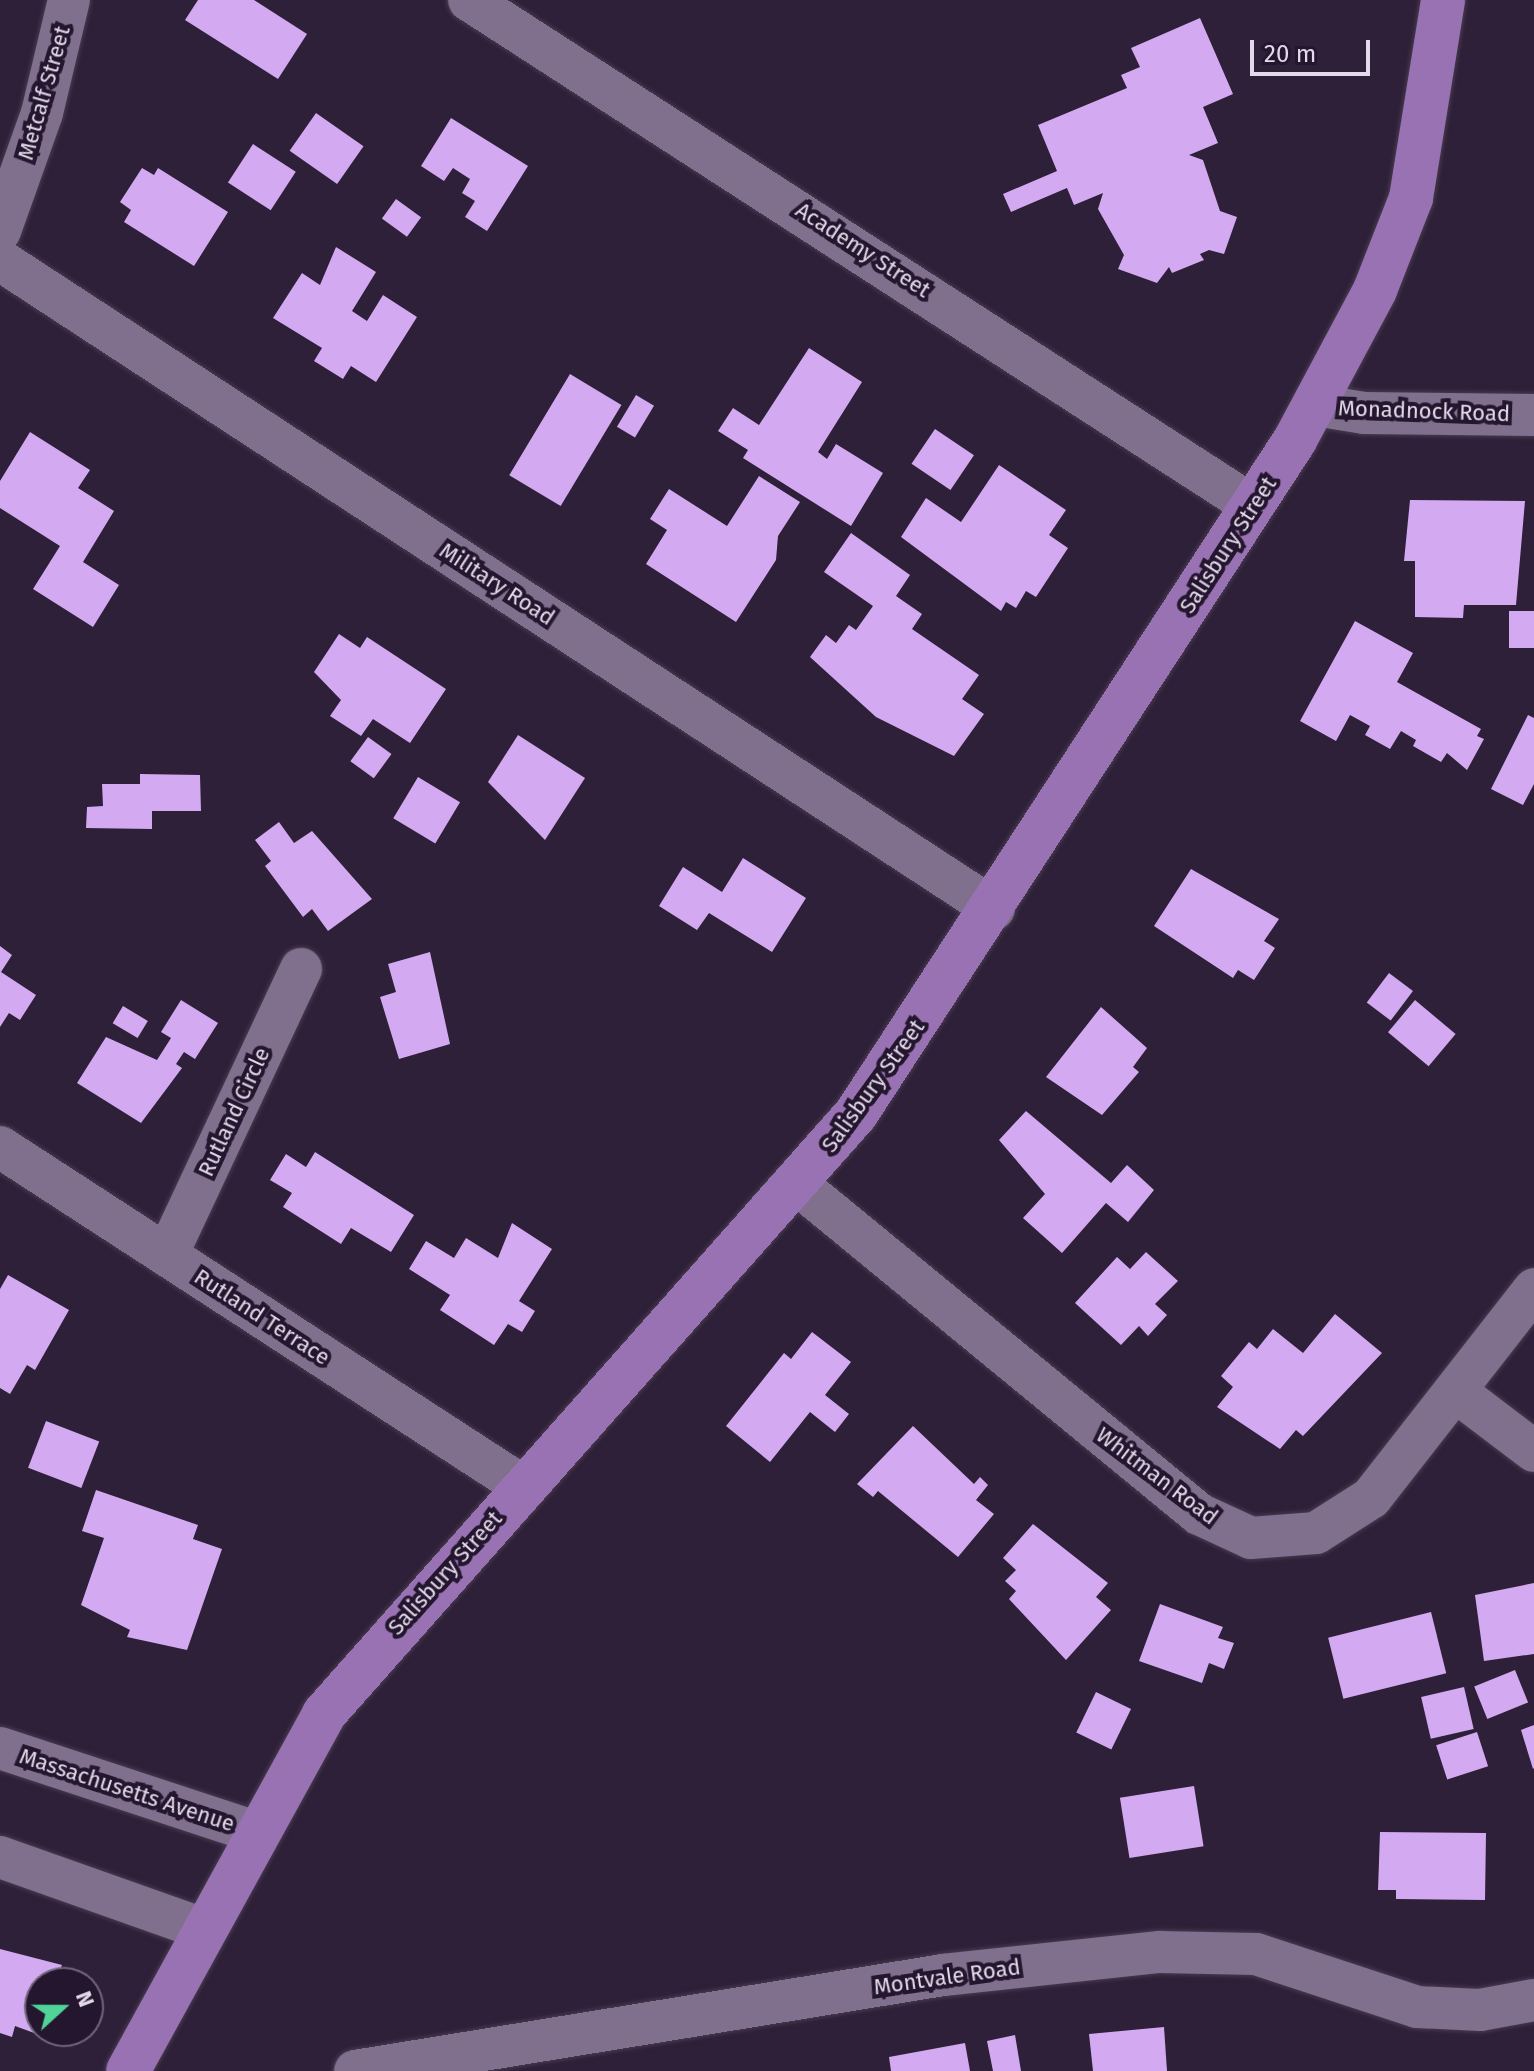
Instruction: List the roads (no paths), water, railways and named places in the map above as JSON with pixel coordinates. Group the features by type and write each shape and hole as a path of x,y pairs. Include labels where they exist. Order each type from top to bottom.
{"main road":[{"name":"Salisbury Street","path":"128,2071 255,1832 324,1714 797,1184 902,1049 1253,506 1315,405 1375,290 1411,198 1443,0"}],"street":[{"name":"Metcalf Street","path":"0,231 42,113 69,0"},
{"name":"Academy Street","path":"469,0 1253,506"},
{"name":"Military Road","path":"0,260 994,909"},
{"name":"Monadnock Road","path":"1315,405 1364,413 1534,415"},
{"name":"Rutland Circle","path":"167,1255 301,969"},
{"name":"Rutland Terrace","path":"0,1147 524,1487"},
{"name":"Whitman Road","path":"797,1184 1199,1514 1251,1538 1295,1539 1354,1512 1455,1391 1534,1289"},
{"path":"1455,1391 1534,1451"},
{"name":"Massachusetts Avenue","path":"0,1748 255,1832"},
{"path":"0,1857 203,1929"},
{"name":"Montvale Road","path":"355,2071 943,1975 1160,1952 1256,1954 1417,2007 1480,2010 1534,2000"}]}
